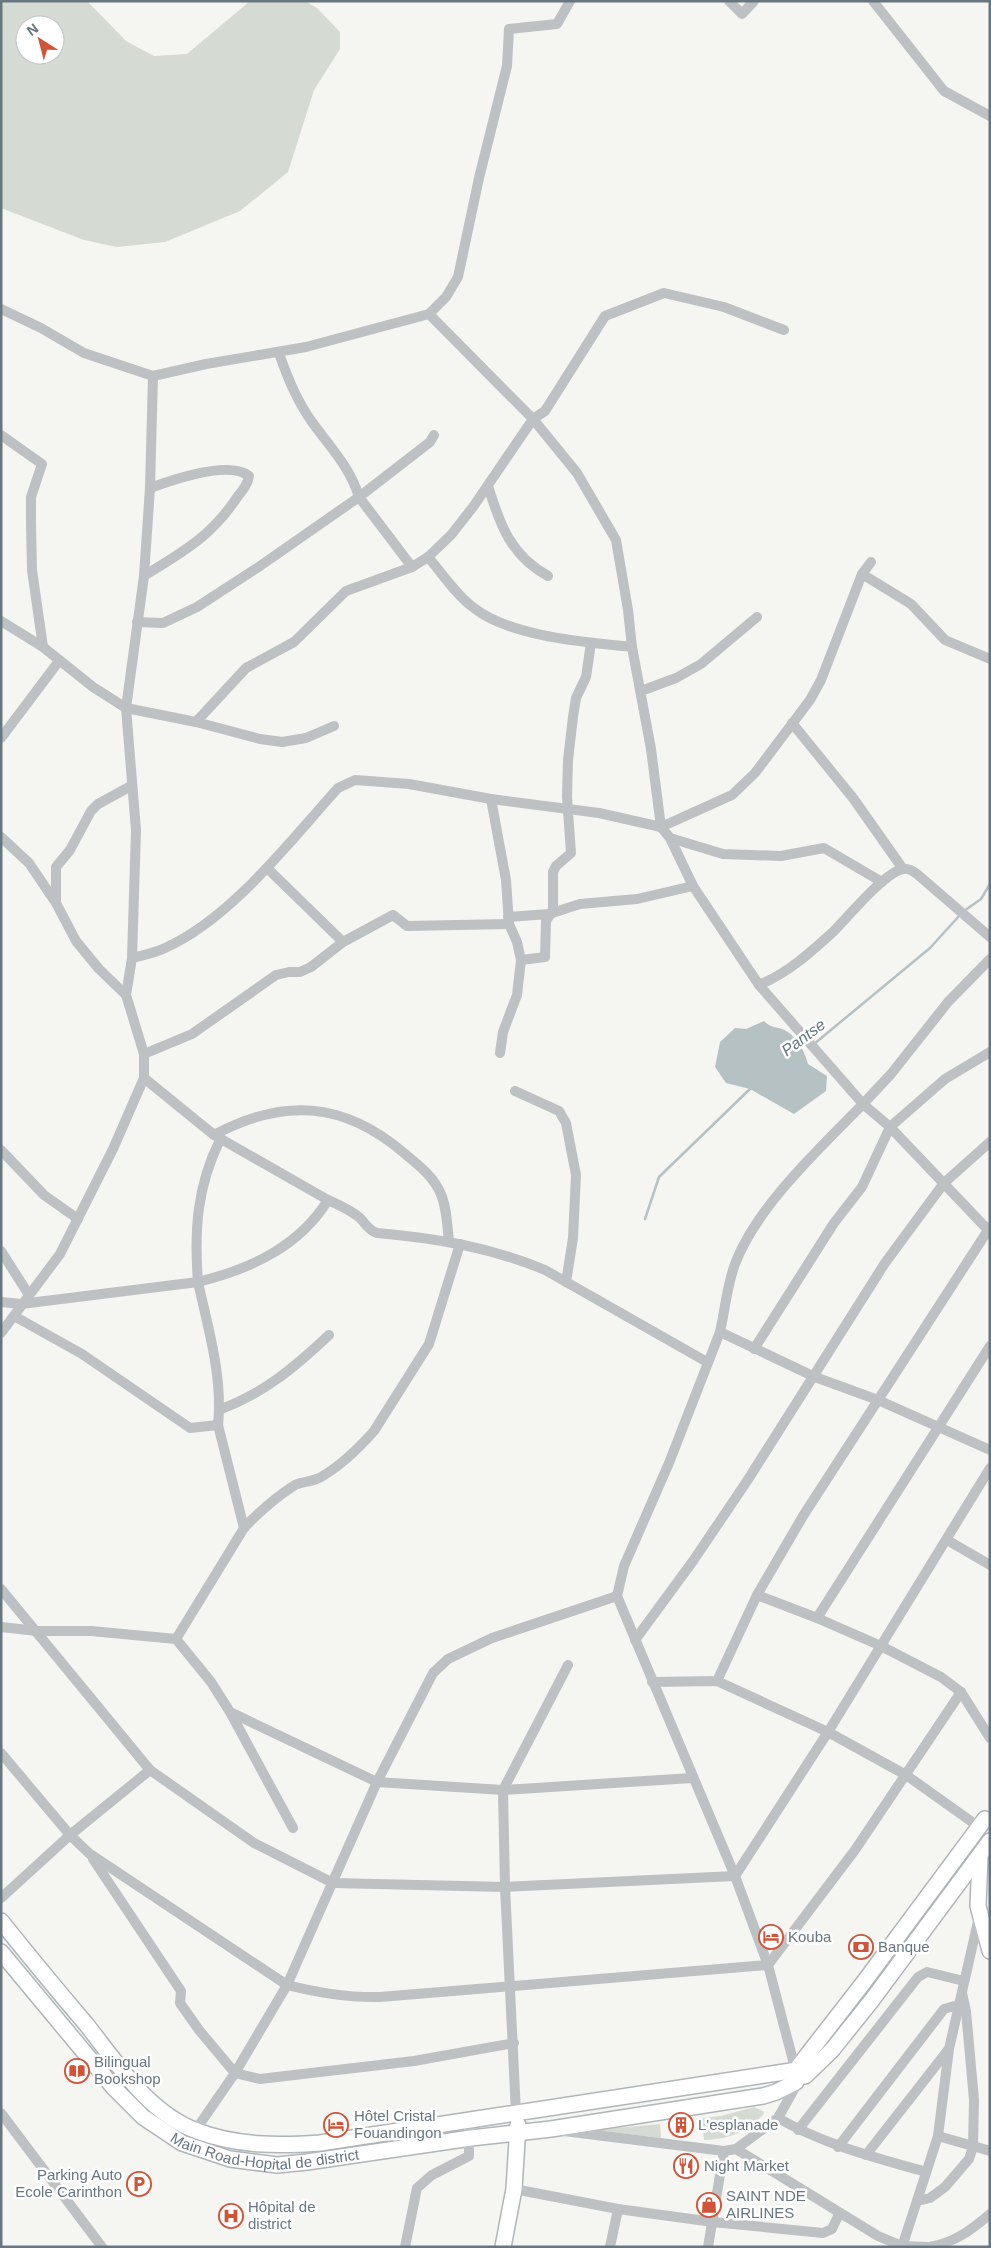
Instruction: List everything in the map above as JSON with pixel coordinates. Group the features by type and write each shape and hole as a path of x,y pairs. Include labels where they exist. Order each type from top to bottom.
{"main road":[{"path":"797,2074 987,1818"},
{"path":"797,2074 825,2058 990,1841"},
{"path":"980,1856 979,1917 990,1951"},
{"name":"Main Road-Hopital de district","path":"1,1921 138,2089 171,2118 195,2130 224,2139 253,2144 283,2146 320,2143 516,2113 797,2074"},
{"name":"Main Road-Hopital de district","path":"1,1952 129,2104 161,2131 182,2143 207,2153 230,2159 277,2165 551,2129 763,2096 776,2092 797,2074"},
{"path":"503,2247 514,2190 519,2133 516,2113"},
{"path":"161,2131 171,2118"}],"street":[{"path":"1,309 84,353 153,376 206,364 278,353 430,314 446,297 458,277 479,178 507,66 509,29 556,24 570,1"},
{"path":"729,1 742,14 754,1"},
{"path":"873,1 944,91 990,116"},
{"path":"196,722 246,668 294,642 346,591 412,567 428,557 451,535 488,486 533,419 545,411 605,316 664,293 724,307 784,330"},
{"path":"430,314 533,419 577,473 616,540 628,610 632,647 651,749 661,827 670,838 693,886 759,985 863,1104 890,1127 989,1229 803,1516 757,1595 717,1681"},
{"path":"278,353 287,378 303,409 351,475 359,497 412,567"},
{"path":"1,1333 60,1254 113,1149 144,1078 144,1054 126,995 132,958 136,830 126,708 144,576 150,488 153,376"},
{"path":"1,435 42,464 31,497 31,524 32,570 43,647"},
{"path":"137,622 163,623 197,606 260,566 359,497 430,442 434,435"},
{"path":"144,576 206,536 232,506 248,482 249,476 236,471 214,472 192,475 150,488"},
{"path":"488,486 507,536 524,560 548,576"},
{"path":"428,557 472,607 484,615 546,636 632,647"},
{"path":"132,958 164,949 186,937 214,916 267,868 338,788 355,780 409,784 491,799 568,808 661,827 732,795 755,773 810,700 821,680 862,574 871,562"},
{"path":"862,574 911,604 945,640 990,659"},
{"path":"641,691 676,678 701,664 757,617"},
{"path":"1,621 43,647 126,708 196,722 260,739 282,742 306,738 334,726"},
{"path":"521,960 545,957 546,922 553,910 553,872 556,866 571,853 568,808 568,760 576,698 586,677 591,643"},
{"path":"1,738 59,660"},
{"path":"792,723 853,798 902,868"},
{"path":"56,903 56,867 70,850 91,811 98,804 131,786"},
{"path":"491,799 506,880 508,921 518,942 521,960 516,995 502,1032 500,1053"},
{"path":"1,837 29,863 56,903 76,940 99,969 126,995"},
{"path":"670,838 723,854 781,856 824,848 882,882"},
{"path":"267,868 343,942"},
{"path":"759,985 779,976 796,964 834,930 882,882 902,868 909,869 917,874 990,937"},
{"path":"144,1054 192,1034 276,975 300,972 311,967 343,942 393,915 407,926 508,921 550,914 580,904 637,899 693,886"},
{"path":"551,2129 724,2151 736,2149 778,2118 797,2074 768,1964 735,1876 692,1778 617,1596 624,1566 669,1463 720,1332 735,1265 747,1240 781,1191 891,1074 948,1002 990,959"},
{"path":"754,1349 834,1223 862,1187 890,1127 945,1079 990,1052"},
{"path":"144,1078 217,1138 352,1212 361,1218 372,1232 449,1241 518,1259 566,1282 707,1362"},
{"path":"515,1091 559,1111 566,1123 573,1151 576,1193 574,1238 566,1282"},
{"path":"244,1528 218,1425 219,1410 214,1358 198,1282 196,1226 209,1165 217,1138 248,1119 285,1110 314,1110 341,1115 361,1123 394,1144 428,1174 440,1192 446,1215 449,1241"},
{"path":"635,1640 693,1561 815,1377 886,1263 944,1183 990,1142"},
{"path":"1,1150 44,1194 78,1219"},
{"path":"1,1302 21,1304 198,1282 230,1274 262,1261 300,1235 316,1219 328,1200"},
{"path":"176,1639 244,1528 259,1512 295,1486 320,1477 331,1470 364,1443 374,1431 429,1344 460,1244"},
{"path":"1,1251 28,1296"},
{"path":"14,1316 82,1354 190,1428 218,1425"},
{"path":"720,1332 815,1377 878,1400 990,1450"},
{"path":"219,1410 270,1386 294,1368 329,1334"},
{"path":"817,1618 937,1426 990,1346"},
{"path":"735,1876 828,1732 990,1468"},
{"path":"947,1540 990,1564"},
{"path":"1,1589 37,1630 150,1770 254,1843 333,1883 505,1887 735,1876"},
{"path":"757,1595 817,1618 881,1646 941,1677 961,1692 990,1738"},
{"path":"195,2130 235,2072 287,1985 377,1782 433,1673 448,1659 492,1638 617,1596"},
{"path":"1,1627 92,1631 176,1639 211,1682 230,1712 294,1828"},
{"path":"516,2113 512,1986 505,1887 504,1790 568,1665"},
{"path":"652,1682 717,1681 828,1732 987,1818"},
{"path":"1,1753 70,1835 90,1854 287,1985 320,1994 352,1998 768,1964 856,1850 961,1692"},
{"path":"230,1712 377,1782 504,1790 692,1778"},
{"path":"1,1898 70,1835 150,1770"},
{"path":"90,1854 180,1991 180,2003 199,2030 235,2072 260,2079 272,2079 333,2069 414,2061 514,2043"},
{"path":"902,2246 938,2136 949,2049 979,1917"},
{"path":"798,2130 918,1977 927,1972 962,1986"},
{"path":"917,2201 930,2198 945,2187 969,2159 974,2147 974,2100 962,1986"},
{"path":"838,2147 944,2009 958,2005"},
{"path":"866,2155 949,2049"},
{"path":"1,2113 102,2247"},
{"path":"778,2118 798,2130 838,2147 926,2172"},
{"path":"405,2247 416,2188 432,2175 467,2158 471,2152 469,2120"},
{"path":"938,2136 990,2151"},
{"path":"736,2149 763,2164 839,2214 878,2236 902,2246 929,2247 946,2244 964,2236 990,2214"},
{"path":"708,2247 724,2151"},
{"path":"514,2190 618,2209 713,2222 823,2233 832,2229 839,2214"},
{"path":"610,2247 618,2209"}],"shaded area":[{"path":"1,1 87,1 126,41 154,56 187,54 250,1 305,1 317,8 340,32 340,49 314,90 288,172 240,211 165,242 117,247 84,240 1,208"},
{"path":"764,1021 770,1026 787,1031 792,1035 805,1054 808,1064 827,1076 826,1091 794,1114 750,1089 726,1083 715,1067 720,1042 735,1028 746,1029"},
{"path":"754,2107 764,2112 763,2115 743,2131 721,2138 704,2140 702,2118 721,2116"},
{"path":"660,2124 661,2138 595,2130"}],"waterway":[{"name":"Pantse","path":"964,911 981,899 990,884"},
{"name":"Pantse","path":"814,1044 930,948 960,915"},
{"name":"Pantse","path":"645,1219 659,1177 752,1087"}],"place":[{"name":"Kouba","path":"771,1937"},
{"name":"Banque","path":"861,1947"},
{"name":"Bilingual Bookshop","path":"77,2071"},
{"name":"Hôtel Cristal Fouandingon","path":"336,2125"},
{"name":"L'esplanade","path":"681,2125"},
{"name":"Night Market","path":"686,2166"},
{"name":"Parking Auto Ecole Carinthon","path":"139,2184"},
{"name":"SAINT NDE AIRLINES","path":"709,2205"},
{"name":"Hôpital de district","path":"231,2216"}]}
